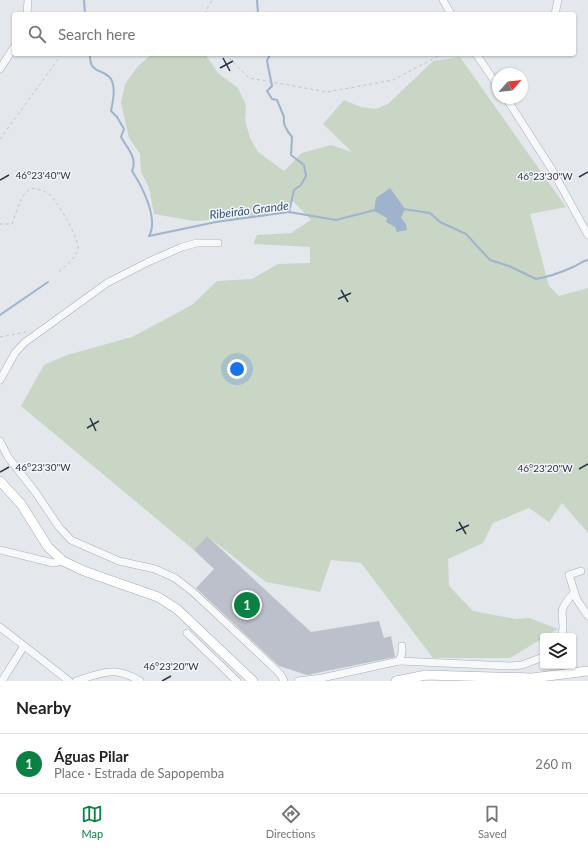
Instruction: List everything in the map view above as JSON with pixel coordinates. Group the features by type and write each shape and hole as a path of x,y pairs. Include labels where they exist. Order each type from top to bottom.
{"main road":[{"path":"0,481 21,504 48,547 63,561 84,571 158,597 177,609 253,681"},
{"path":"396,681 426,675 485,680 505,680 588,671"}],"street":[{"path":"27,12 28,0"},
{"path":"443,0 450,12"},
{"path":"555,12 558,0"},
{"path":"0,69 12,50"},
{"path":"477,56 492,77"},
{"path":"510,104 551,168 588,235"},
{"path":"0,380 14,353 24,343 107,283 166,252 182,246 197,243 218,243"},
{"path":"0,440 8,457 36,493 58,527 71,540 120,561 154,569 175,578 271,665 284,681"},
{"path":"0,550 53,563 63,561"},
{"path":"581,571 570,575 574,593 588,616"},
{"path":"562,633 561,617 563,605 574,593"},
{"path":"0,627 69,681"},
{"path":"187,633 237,681"},
{"path":"2,681 24,646"},
{"path":"399,661 402,653 402,646"},
{"path":"298,681 322,678 399,661 510,666 522,665 540,658"},
{"path":"237,681 238,667"},
{"path":"76,681 114,670 127,673 140,681"}],"path":[{"path":"205,12 212,0"},
{"path":"0,139 61,56"},
{"path":"227,56 249,78 326,92 393,80 438,56"},
{"path":"0,224 12,224 24,195 30,190 37,188 52,196 75,236 78,246 75,256 58,273"},
{"path":"0,337 27,332"}],"green space":[{"path":"150,56 206,56 218,73 238,88 246,105 245,120 250,138 258,152 284,171 302,153 331,145 352,152 323,124 344,100 361,107 376,109 388,104 433,61 460,57 566,207 530,214 549,286 559,296 588,288 588,533 562,503 549,522 529,508 493,523 483,543 448,559 449,586 473,611 516,619 529,618 558,629 551,633 540,633 540,640 510,658 433,658 361,563 331,560 320,592 266,582 207,536 194,550 21,406 44,365 67,355 132,337 192,305 217,281 252,279 278,264 310,263 310,247 253,244 257,235 291,233 311,220 293,201 264,217 194,221 154,214 149,188 141,172 140,154 129,138 121,103 125,84 138,66"}],"water":[{"path":"390,188 405,209 401,218 406,224 407,230 397,232 395,227 386,222 387,218 374,211 376,198"}],"building":[{"path":"207,536 311,632 379,621 384,638 391,636 395,657 307,675 279,666 196,588 214,569 194,550"}],"waterway":[{"path":"84,0 85,12"},
{"path":"257,0 258,12"},
{"path":"90,56 90,61 94,68 105,73 113,83 114,95 111,111 117,117 124,129 121,137 133,157 134,162 132,171 140,185 151,212 152,229 149,236"},
{"path":"269,56 267,61 272,86 267,91 272,99 277,100 284,117 284,125 292,137 291,155 304,165 306,176 301,185 294,190 289,212"},
{"path":"403,209 430,213 440,222 466,234 490,260 509,266 536,279 560,272 588,260"},
{"name":"Ribeirão Grande","path":"149,236 216,222 289,212 336,220 375,210"},
{"name":"Ribeirão Grande","path":"0,315 48,282"}],"place":[{"name":"Águas Pilar","path":"247,605"}]}
